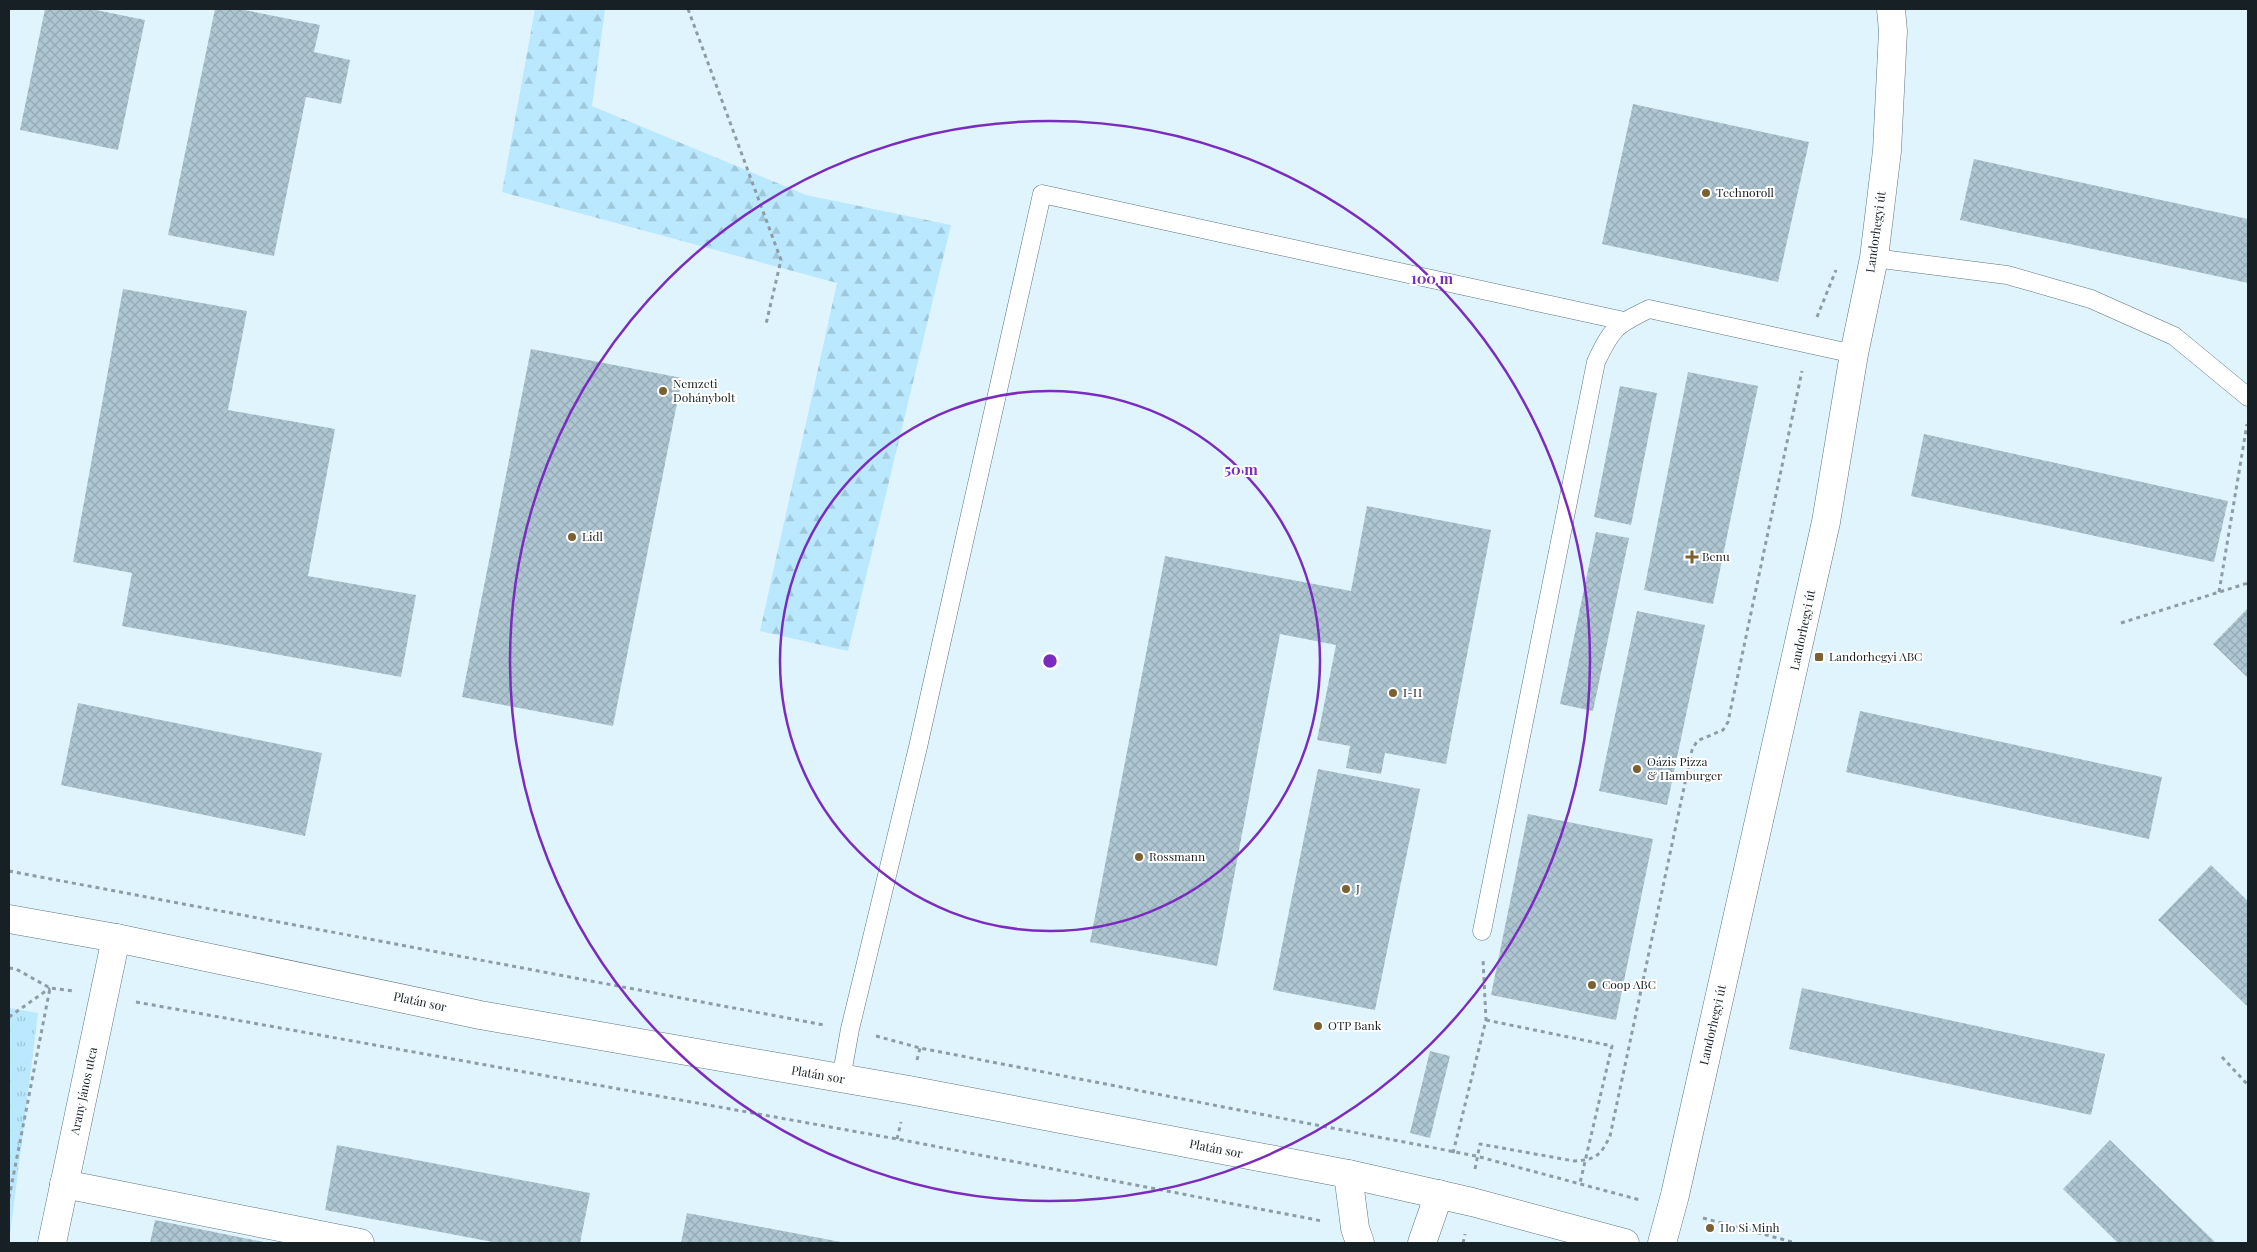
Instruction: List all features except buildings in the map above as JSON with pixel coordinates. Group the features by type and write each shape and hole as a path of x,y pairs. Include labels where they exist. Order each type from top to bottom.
{"street":[{"name":"Landorhegyi út","path":"1662,1243 1792,680 1826,522 1854,354 1874,258 1887,151 1893,31 1891,9"},
{"name":"Platán sor","path":"9,919 116,938 480,1014 909,1090 1348,1174 1472,1202 1625,1243"},
{"name":"Arany János utca","path":"52,1243 116,938"},
{"path":"1348,1174 1357,1236"},
{"path":"64,1184 360,1243"},
{"path":"1422,1243 1439,1194"}],"lane":[{"path":"841,1079 850,1029 918,747 1042,194 1624,321"},
{"path":"1874,258 2008,275 2091,299 2174,336 2248,397"},
{"path":"1482,931 1596,362 1608,336 1624,321 1649,309 1808,342 1854,354"}],"path":[{"path":"688,9 781,260 766,324"},
{"path":"1472,1202 1476,1156 1480,1144 1574,1161 1585,1161 1595,1158 1603,1150 1610,1136 1692,750 1697,740 1723,730 1728,722 1808,342 1838,265"},
{"path":"2219,592 2248,419"},
{"path":"2121,623 2248,583"},
{"path":"9,871 774,1017 850,1029 920,1048 1476,1156 1796,1243"},
{"path":"1453,1153 1486,1020 1482,931"},
{"path":"9,968 50,988 105,996 897,1139 1357,1236"},
{"path":"9,1016 50,988"},
{"path":"9,1198 50,988"},
{"path":"1486,1020 1612,1046 1580,1184"},
{"path":"2222,1057 2248,1085"}],"green space":[{"path":"535,9 605,9 592,106 806,195 951,225 848,651 760,631 837,283 502,192"},
{"path":"9,1008 38,1013 9,1243"}],"place":[{"name":"Technoroll","path":"1706,193"},
{"name":"Nemzeti Dohánybolt","path":"663,391"},
{"name":"Lidl","path":"572,537"},
{"name":"Benu","path":"1692,557"},
{"name":"Landorhegyi ABC","path":"1819,657"},
{"name":"I-H","path":"1393,693"},
{"name":"Oázis Pizza & Hamburger","path":"1637,769"},
{"name":"Rossmann","path":"1139,857"},
{"name":"J","path":"1346,889"},
{"name":"Coop ABC","path":"1592,985"},
{"name":"OTP Bank","path":"1318,1026"},
{"name":"Ho Si Minh","path":"1710,1228"}]}
